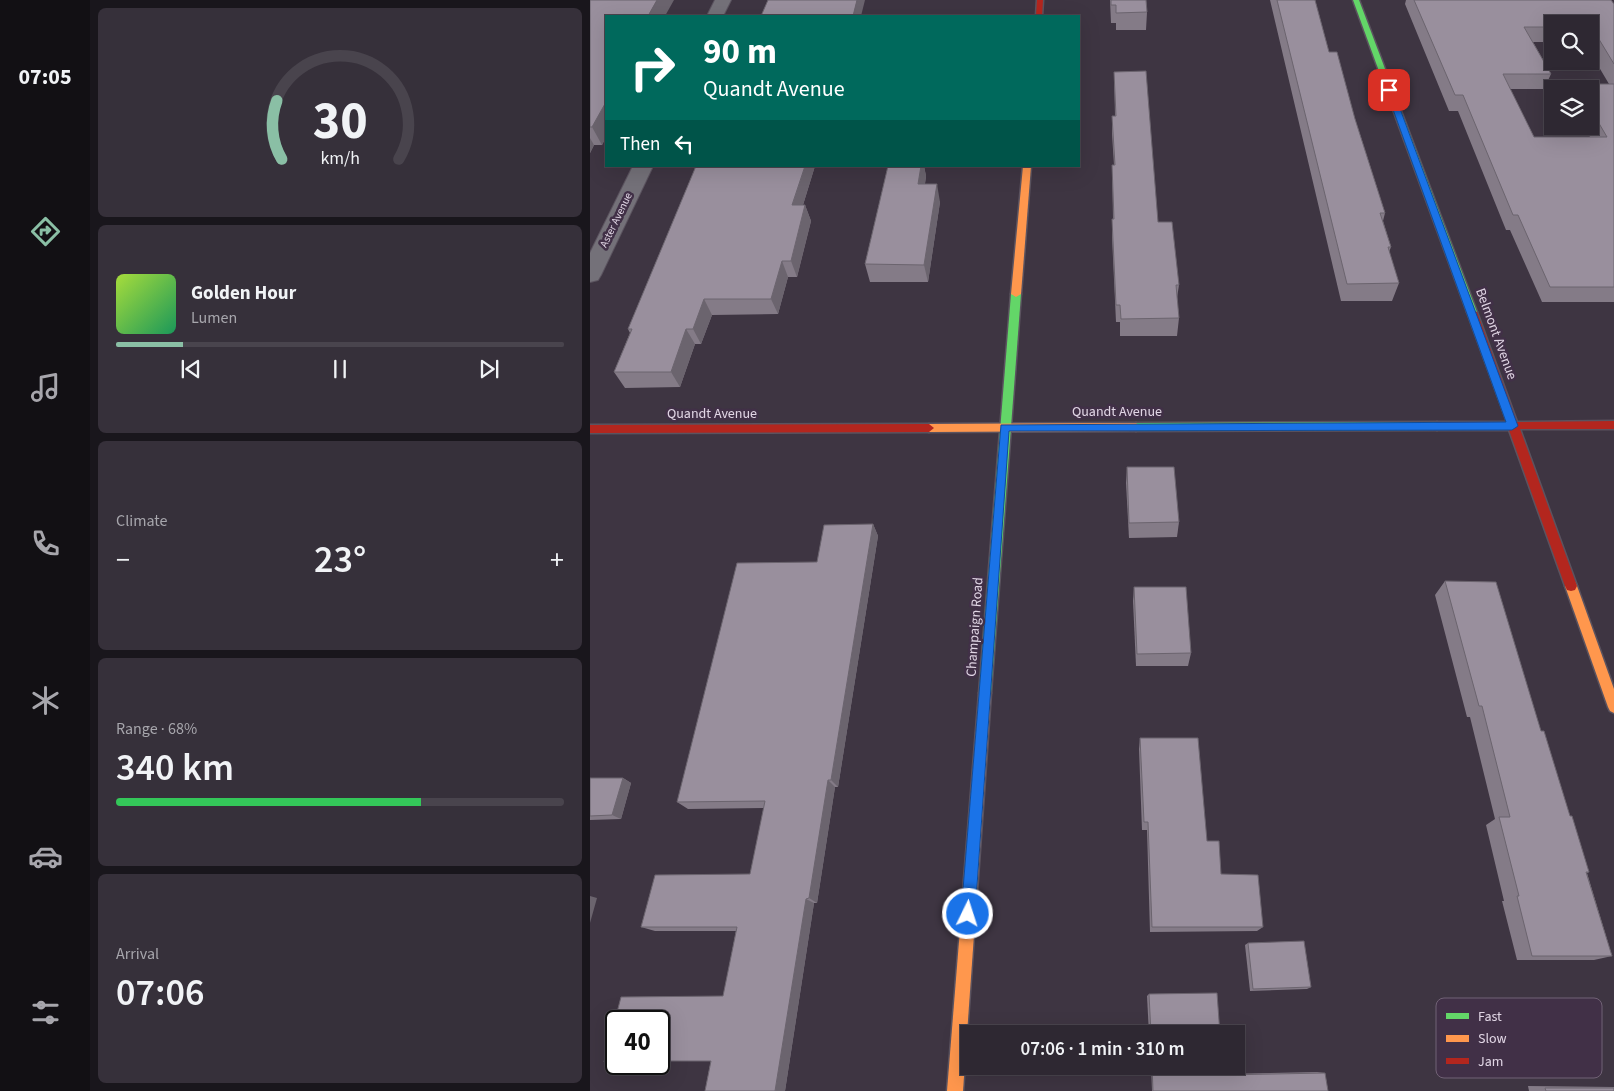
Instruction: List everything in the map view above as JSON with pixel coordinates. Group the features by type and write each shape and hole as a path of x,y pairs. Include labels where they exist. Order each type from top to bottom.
{"street":[{"path":"716,15 723,0"},
{"path":"1039,15 1040,0"},
{"name":"Belmont Avenue","path":"1356,0 1614,707"},
{"name":"Aster Avenue","path":"590,275 642,167"},
{"name":"Champaign Road","path":"955,1091 1004,427 1026,167"},
{"name":"Quandt Avenue","path":"590,429 1614,425"}],"building":[{"path":"590,0 657,0 649,15 605,15 605,104 592,127 590,127"},
{"path":"768,0 857,0 853,15 761,15"},
{"path":"1111,0 1146,0 1147,12 1116,13 1116,5 1111,5"},
{"path":"1277,0 1315,0 1329,52 1337,52 1355,119 1385,213 1380,213 1391,247 1388,247 1399,283 1347,284"},
{"path":"1414,0 1611,0 1614,4 1614,64 1599,39 1599,15 1544,15 1544,27 1524,27 1544,62 1544,70 1549,70 1551,74 1503,74 1534,137 1607,137 1599,123 1599,84 1614,84 1614,287 1550,287 1518,215 1513,215 1463,95 1455,95"},
{"path":"1146,71 1158,222 1172,222 1179,285 1176,285 1179,318 1121,319 1120,305 1116,305 1112,219 1114,219 1112,165 1115,165 1112,116 1116,116 1114,72"},
{"path":"696,167 805,167 792,205 805,205 791,261 782,261 771,299 704,299 693,329 686,329 671,372 614,372 632,329 628,329"},
{"path":"888,167 921,167 918,184 937,184 924,265 865,264"},
{"path":"1127,467 1174,467 1179,522 1129,523"},
{"path":"873,524 831,780 828,780 809,898 806,899 775,1091 705,1091 711,1061 670,1061 670,1010 618,1010 621,997 723,996 737,927 641,927 655,875 750,874 765,801 677,802 737,563 817,562 824,525"},
{"path":"1445,581 1496,582 1541,731 1544,731 1570,816 1572,816 1589,872 1586,872 1612,956 1532,956 1499,817 1510,817 1482,706 1479,706"},
{"path":"1134,587 1186,587 1191,653 1137,654"},
{"path":"1140,738 1198,738 1207,841 1219,841 1221,874 1258,875 1263,927 1152,927 1148,822 1144,822"},
{"path":"590,778 623,778 612,815 590,816"},
{"path":"1304,941 1311,987 1253,989 1248,943"},
{"path":"1217,993 1219,1025 1151,1025 1149,994"},
{"path":"1325,1073 1328,1091 1153,1091 1152,1075"},
{"path":"1545,1088 1614,1088 1614,1091 1546,1091"}],"traffic: fast":[{"path":"1356,0 1472,312"},
{"path":"985,693 1016,294"},
{"path":"1136,427 1437,426"}],"traffic: slow":[{"path":"1016,294 1027,167"},
{"path":"929,428 1136,427"},
{"path":"1571,586 1614,707"},
{"path":"955,1091 985,693"}],"traffic: jam":[{"path":"1039,15 1040,0"},
{"path":"1472,312 1571,586"},
{"path":"1437,426 1614,425"},
{"path":"590,429 929,428"}],"route":[{"path":"968,914 1004,427 1512,426 1503,396 1389,90"}]}
